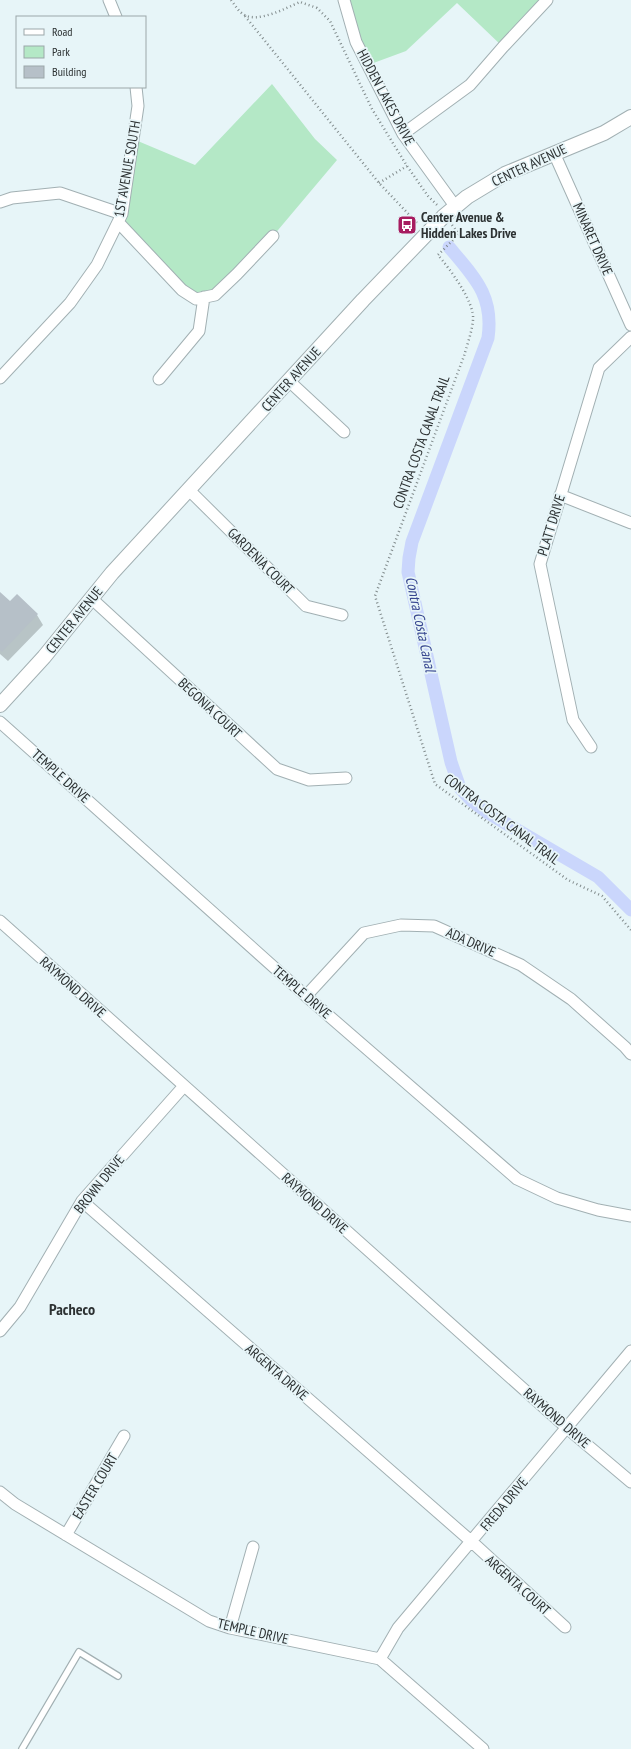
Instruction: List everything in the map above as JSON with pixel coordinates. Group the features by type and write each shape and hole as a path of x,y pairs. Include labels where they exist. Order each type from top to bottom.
{"street":[{"path":"109,0 116,16"},
{"name":"HIDDEN LAKES DRIVE","path":"344,0 356,42 403,134 450,210"},
{"path":"403,134 470,85 547,0"},
{"name":"1ST AVENUE SOUTH","path":"0,378 70,303 97,265 120,218 138,106 136,88"},
{"name":"CENTER AVENUE","path":"0,705 44,657 91,598 189,490 426,233 450,210 467,197 505,174 604,133 631,117"},
{"name":"MINARET DRIVE","path":"554,153 631,325"},
{"path":"0,202 12,198 60,193 120,218 182,290 196,299 215,294 237,274 273,236"},
{"path":"159,379 199,331 204,297"},
{"name":"PLATT DRIVE","path":"590,747 573,720 540,564 599,368 631,337"},
{"path":"289,381 344,432"},
{"name":"GARDENIA COURT","path":"189,490 306,606 342,615"},
{"path":"560,495 631,523"},
{"name":"BEGONIA COURT","path":"91,598 277,769 309,780 346,778"},
{"name":"TEMPLE DRIVE","path":"0,722 306,996 517,1179 557,1198 598,1210 631,1216"},
{"name":"RAYMOND DRIVE","path":"0,921 567,1428 631,1482"},
{"name":"ADA DRIVE","path":"306,996 364,933 401,925 434,926 521,965 571,999 631,1054"},
{"name":"BROWN DRIVE","path":"0,1331 20,1307 82,1201 184,1086"},
{"name":"ARGENTA DRIVE","path":"82,1201 472,1542"},
{"name":"FREDA DRIVE","path":"380,1659 398,1628 472,1542 631,1351"},
{"name":"EASTER COURT","path":"66,1535 124,1436"},
{"name":"TEMPLE DRIVE","path":"0,1492 16,1504 66,1535 209,1621 230,1628 380,1659 483,1749"},
{"name":"ARGENTA COURT","path":"472,1542 565,1627"},
{"path":"230,1628 253,1547"}],"lane":[{"path":"22,1749 79,1652 118,1676"}],"path":[{"path":"231,0 379,183 426,233"},
{"name":"CONTRA COSTA CANAL TRAIL","path":"245,16 259,18 300,2 317,8 330,21 372,109 407,166 428,196 450,210 459,234 438,254 458,280 467,296 474,318 464,356 375,596 435,784 568,880 602,896 631,930"},
{"path":"379,183 407,166"}],"green space":[{"path":"344,0 547,0 503,47 457,3 406,51 368,65"},
{"path":"272,84 315,139 337,160 273,236 215,295 196,299 118,222 133,139 195,165"}],"building":[{"path":"0,592 10,601 17,594 38,614 2,652 0,650"}],"waterway":[{"name":"Contra Costa Canal","path":"449,247 474,278 485,299 488,310 488,338 412,542 408,572 451,762 460,788 472,801 488,813 598,877 631,910"}],"place":[{"name":"Center Avenue & Hidden Lakes Drive","path":"407,225"}],"district":[{"name":"Pacheco","path":"72,1309"}]}
